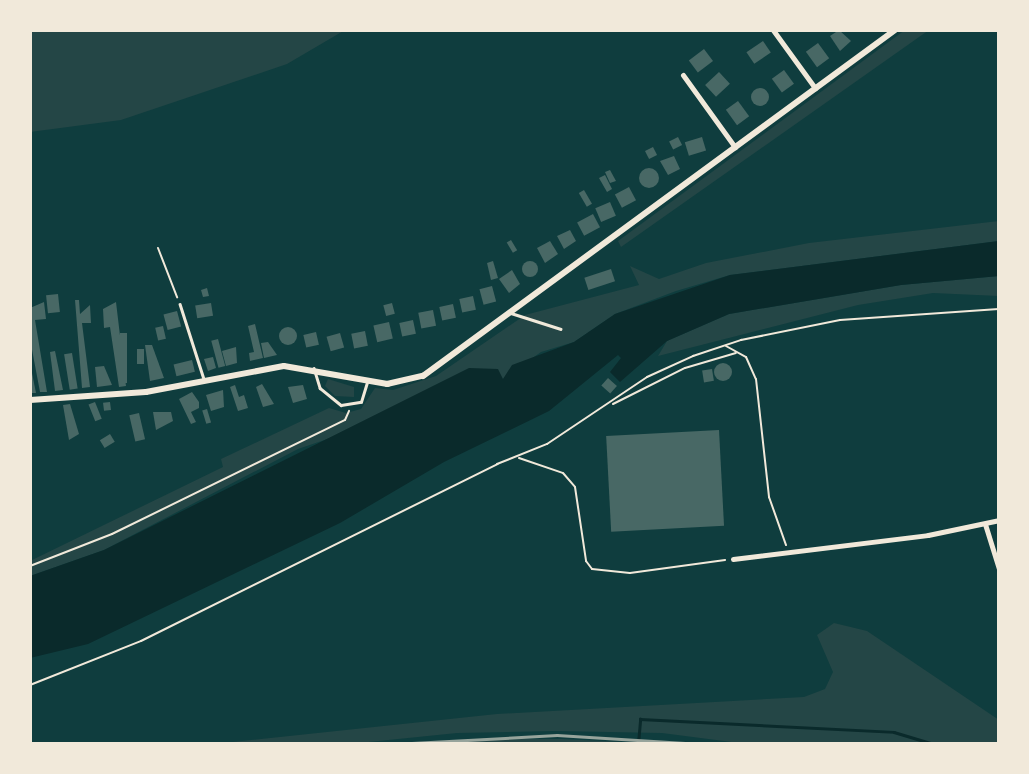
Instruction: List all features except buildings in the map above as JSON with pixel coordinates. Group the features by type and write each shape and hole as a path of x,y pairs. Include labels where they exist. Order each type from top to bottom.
{"street":[{"path":"773,30 815,88"},
{"path":"30,400 146,392 262,367 314,368 367,382 400,384 423,376 894,30"},
{"path":"683,75 735,147"},
{"path":"733,559 999,520"},
{"path":"985,524 999,569"}],"lane":[{"path":"180,304 204,379"},
{"path":"509,313 561,329"},
{"path":"314,368 327,396 348,407 361,402 367,382"}],"path":[{"path":"158,248 180,304"},
{"path":"611,404 647,377 726,346 840,320 999,309"},
{"path":"726,346 746,357 756,379 769,497 786,545"},
{"path":"30,684 141,641 518,457 611,404 685,368 737,352"},
{"path":"30,566 112,534 326,429 350,414 348,407"},
{"path":"518,457 563,473 575,487 586,561 592,569 630,573 733,559"},
{"path":"778,546 798,543"}],"shaded area":[{"path":"30,30 345,30 287,64 121,120 30,132"},
{"path":"905,30 929,30 621,247 618,241"},
{"path":"999,221 999,241 730,275 676,291 615,314 574,342 541,352 503,379 298,449 104,550 30,576 30,561 223,467 221,459 329,408 346,413 361,409 375,388 393,390 436,376 525,315 639,285 630,266 659,279 706,263 809,243"},
{"path":"999,241 999,276 901,285 729,314 667,341 620,382 610,372 621,358 618,355 549,411 444,462 340,523 88,644 30,658 30,576 104,550 469,368 498,369 503,379 512,365 574,342 615,314 730,275"},
{"path":"999,276 999,296 933,293 858,305 658,356 667,341 729,314 901,285"},
{"path":"328,379 354,387 354,397 335,396 325,386"},
{"path":"834,623 867,631 999,720 999,744 747,744 662,733 555,731 457,733 349,744 214,744 497,714 804,697 825,689 833,672 817,635"},
{"path":"488,739 562,739 664,744 423,744"}],"waterway":[{"path":"638,744 640,719 894,732 934,744"}],"railway":[{"path":"393,744 557,735 701,744"}]}
